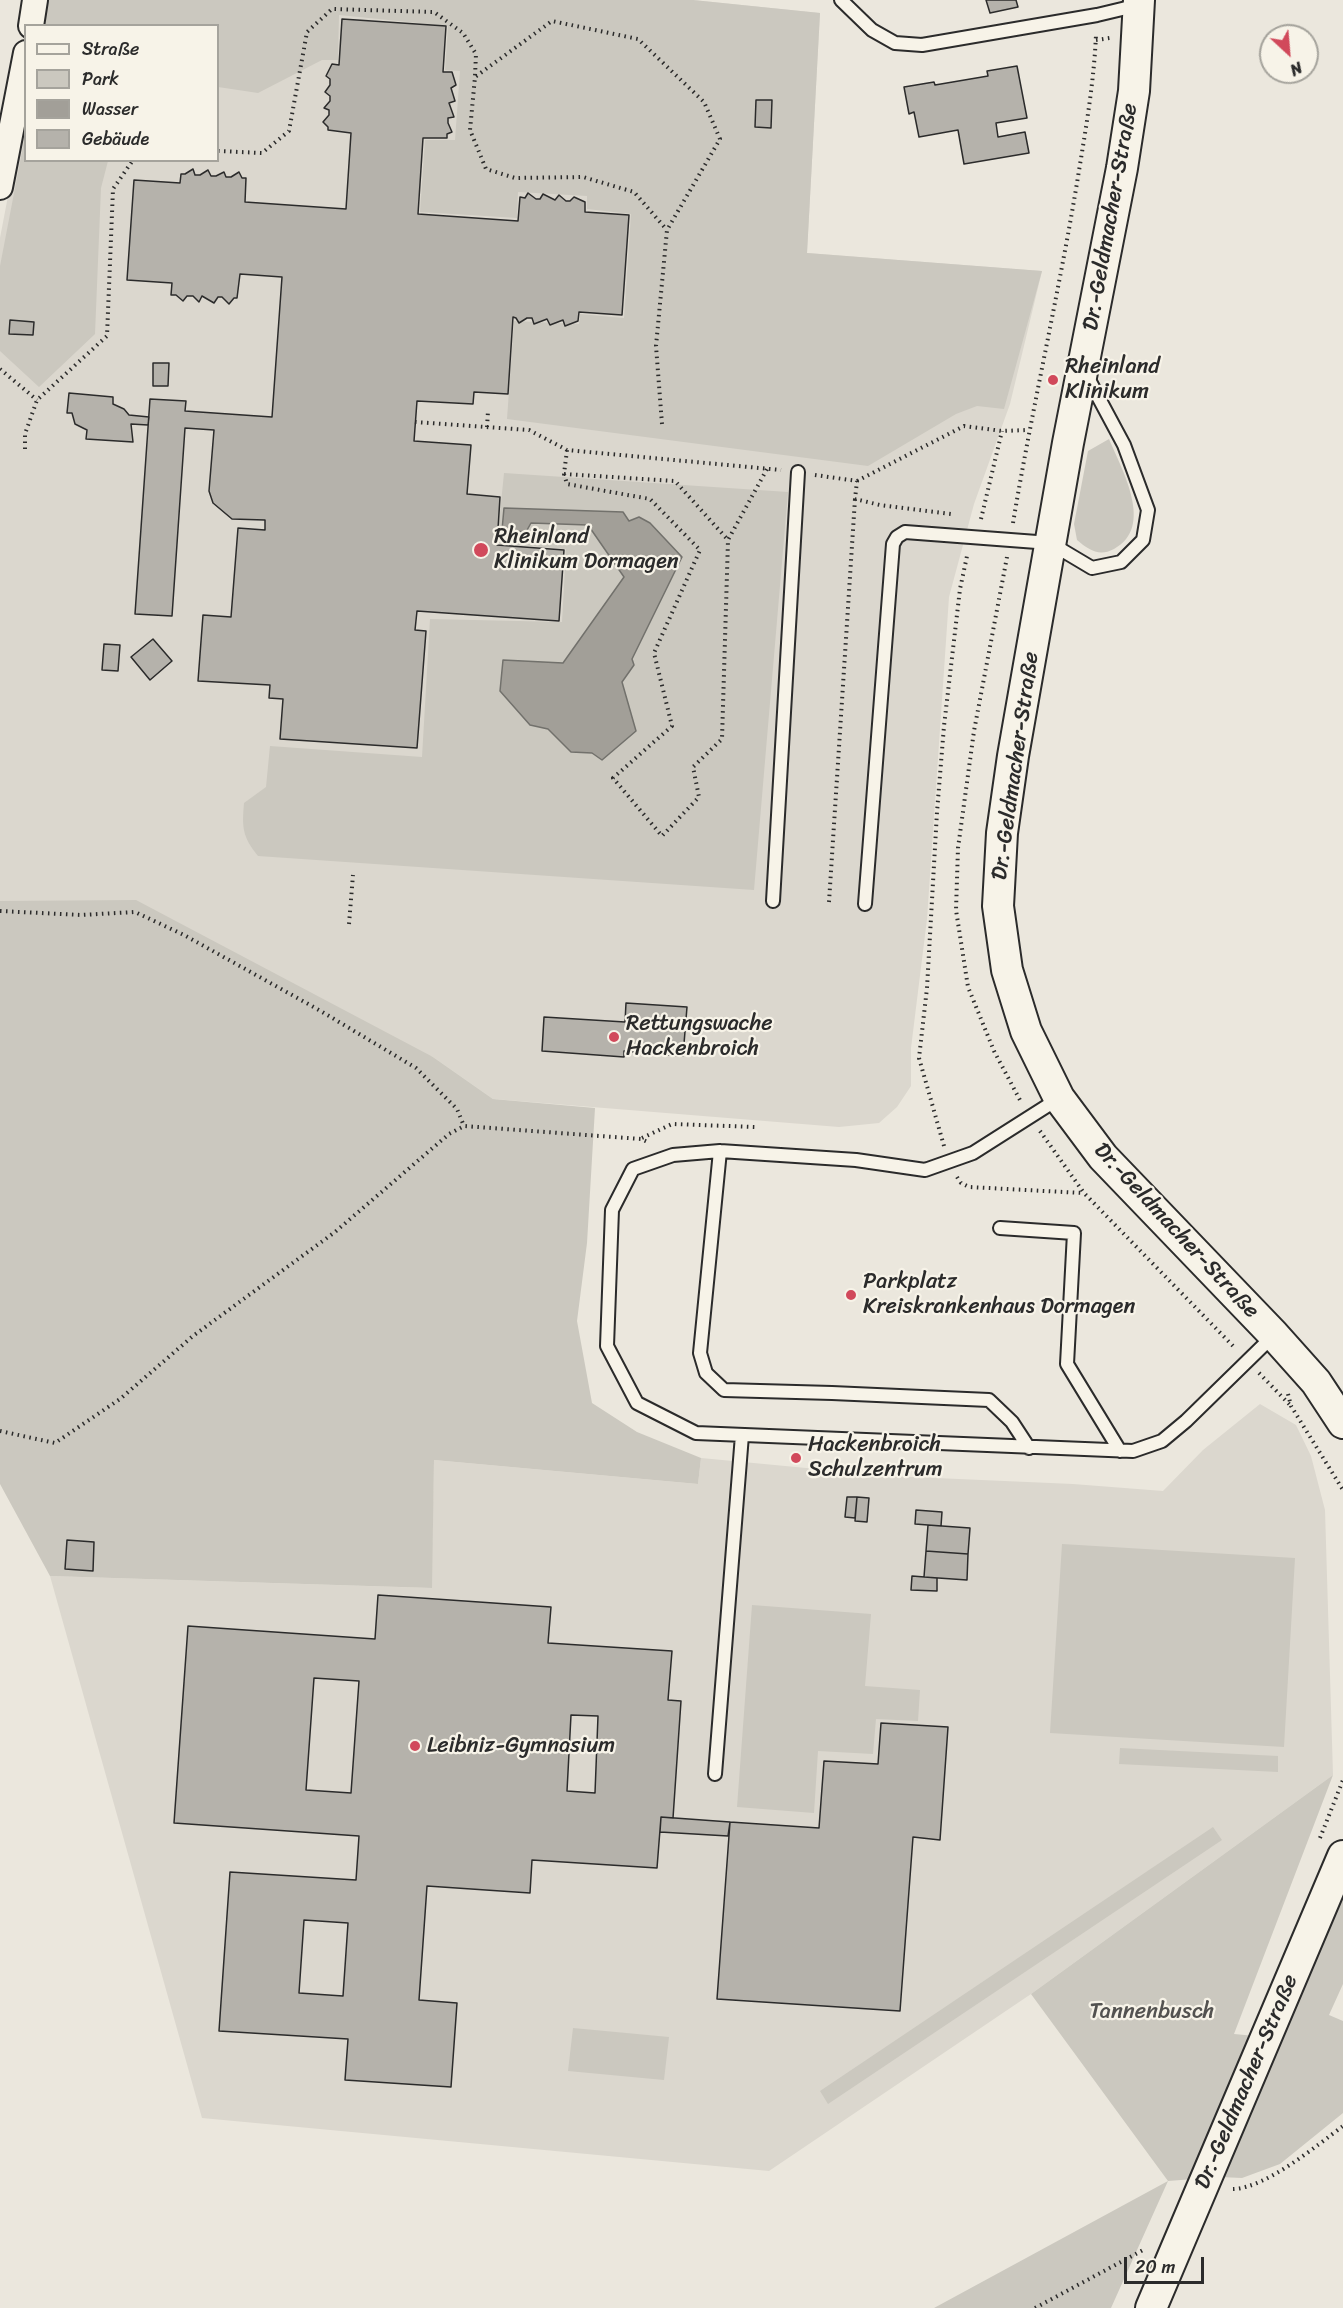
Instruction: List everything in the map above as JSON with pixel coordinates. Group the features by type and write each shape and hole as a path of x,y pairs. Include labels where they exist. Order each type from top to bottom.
{"street":[{"path":"31,24 35,0"},
{"name":"Dr.-Geldmacher-Straße","path":"1139,2 1134,91 1129,124 1050,543 1002,833 998,906 1007,970 1026,1031 1059,1098 1104,1157 1316,1382 1343,1423"},
{"path":"0,188 24,62"},
{"name":"Dr.-Geldmacher-Straße","path":"1151,2308 1343,1856"}],"lane":[{"path":"842,0 872,30 895,43 922,45 1097,15 1139,2"},
{"path":"865,904 893,544 897,537 905,532 1050,543 1092,568 1121,562 1143,540 1148,510 1124,445 1083,368"},
{"path":"773,901 798,472"},
{"path":"1059,1098 973,1153 925,1170 856,1160 720,1151 673,1155 633,1169 612,1210 608,1346 637,1403 696,1433 1133,1451 1162,1442 1274,1335"},
{"path":"720,1151 700,1353 706,1373 724,1390 988,1400 1012,1422 1029,1448"},
{"path":"1000,1228 1074,1233 1067,1364 1120,1451"},
{"path":"715,1774 742,1435"}],"path":[{"path":"219,151 262,153 289,131 307,32 333,9 434,12 463,33 476,54 470,130 486,169 514,178 583,177 634,192 667,230"},
{"path":"956,910 958,848 974,731 1028,430 1064,266 1094,82 1097,15"},
{"path":"475,77 552,21 638,39 705,102 720,139 667,230 656,346 662,424"},
{"path":"25,449 25,434 37,400 107,336 113,189 132,162"},
{"path":"0,369 37,400"},
{"path":"487,427 488,411"},
{"path":"415,422 529,430 567,450 798,472 857,481 964,426 1002,431 1028,430"},
{"path":"1002,431 981,519 972,537 960,589 944,726 928,977 919,1058 949,1163 961,1183 969,1187 1084,1193 1291,1406"},
{"path":"567,450 564,474 567,484 650,499 700,550 654,652 672,726 613,777 662,836 699,797 693,767 723,739 728,540 767,469"},
{"path":"564,474 675,481 728,540"},
{"path":"829,902 857,481"},
{"path":"855,499 880,505 960,515"},
{"path":"970,517 981,519"},
{"path":"349,924 353,875"},
{"path":"0,911 81,915 135,912 184,935 319,1010 416,1068 457,1109 464,1126"},
{"path":"641,1139 672,1124 755,1127"},
{"path":"0,1431 55,1443 120,1399 193,1336 335,1233 449,1134 464,1126 641,1139 673,1155"},
{"path":"1201,2189 1244,2188 1289,2166 1343,2126"},
{"path":"1035,2308 1148,2248 1181,2239"}],"shaded area":[{"name":"Rheinland Klinikum Dormagen","path":"46,0 693,0 820,13 807,253 1042,271 1010,404 974,504 949,597 927,919 911,1048 911,1086 897,1107 879,1123 839,1127 493,1099 433,1057 0,901 0,238 24,112 24,162 219,162 219,24 41,24"},
{"path":"1260,1404 1296,1425 1311,1456 1325,1510 1333,1775 1031,1994 769,2171 202,2118 50,1576 431,1588 434,1460 698,1484 701,1458 890,1476 1073,1484 1163,1491 1203,1450"}],"green space":[{"path":"48,0 693,0 820,13 807,253 1042,271 1004,409 977,406 956,414 868,466 507,419 514,321 579,324 580,314 624,318 631,214 587,209 587,196 518,192 517,218 420,212 425,140 455,140 460,71 445,70 448,26 339,15 338,60 322,60 258,93 219,87 219,24 44,24"},
{"path":"24,141 24,162 108,162 101,188 95,334 39,387 0,351 0,266"},
{"path":"1109,439 1127,482 1134,513 1132,527 1126,539 1114,549 1099,552 1077,540 1074,524 1088,451"},
{"path":"504,473 788,492 754,890 258,856 244,831 244,803 266,787 270,746 422,757 430,619 562,622 566,549 497,543","holes":["633,521 632,659 634,666 622,682 636,731 592,753 571,752 548,729 530,725 503,660 563,663 624,578 588,525 531,523"]},
{"path":"136,900 433,1057 493,1099 595,1108 587,1243 577,1321 592,1403 637,1432 701,1458 698,1484 434,1460 432,1588 50,1576 0,1484 0,901"},
{"path":"1062,1544 1295,1558 1284,1747 1050,1733"},
{"path":"752,1605 871,1614 865,1686 920,1690 918,1721 876,1719 873,1754 818,1751 814,1813 737,1807"},
{"path":"1120,1748 1278,1756 1278,1772 1119,1764"},
{"name":"Tannenbusch","path":"1333,1775 1234,2034 1276,2038 1343,1886 1343,1984 1329,2015 1343,2021 1343,2113 1280,2164 1242,2178 1220,2177 1168,2181 1031,1994"},
{"path":"1213,1827 1222,1840 828,2104 820,2091"},
{"path":"573,2028 669,2037 664,2080 568,2071"},
{"path":"1168,2181 1111,2308 934,2308"}],"water":[{"path":"504,508 623,512 629,521 639,517 650,523 682,557 632,659 634,665 622,682 636,731 602,760 592,753 571,752 548,729 530,725 500,691 503,660 563,663 624,577 588,525 531,523 526,532 502,530"}],"building":[{"path":"986,0 1016,0 1018,7 990,13"},
{"path":"342,19 446,26 443,72 452,72 456,85 451,88 455,101 449,103 454,117 448,118 452,132 447,134 447,138 423,138 418,214 518,221 520,197 525,198 528,193 536,199 540,199 543,194 555,200 559,195 566,201 574,197 585,202 585,212 629,215 622,315 579,312 578,321 565,326 563,320 550,325 547,319 534,324 532,318 519,323 513,317 508,394 474,392 473,404 417,401 414,441 471,445 467,494 500,497 497,545 564,550 559,621 417,611 415,630 426,631 417,748 280,739 283,699 269,698 270,685 198,681 203,615 231,617 238,528 265,530 265,520 232,519 213,503 209,491 214,430 185,428 172,616 135,614 150,399 186,401 185,411 272,417 282,277 240,274 237,298 229,304 222,297 218,297 214,303 202,296 199,302 193,296 187,296 183,301 176,295 171,295 172,283 127,280 134,180 180,183 181,174 193,169 195,175 208,170 211,176 224,172 226,177 231,177 239,172 242,178 246,178 245,202 346,209 351,133 328,130 323,122 329,115 329,110 324,108 330,101 330,96 325,92 330,85 330,79 326,76 332,64 339,65"},
{"path":"1017,66 1027,118 996,123 998,137 1025,132 1029,153 964,164 958,130 919,137 914,112 909,114 904,87 934,82 935,85 988,76 987,71"},
{"path":"756,100 772,100 771,128 755,127"},
{"path":"10,320 34,322 33,335 9,334"},
{"path":"153,363 169,363 168,386 153,386"},
{"path":"69,393 113,397 113,404 124,409 129,415 149,417 148,425 131,424 133,442 86,439 87,430 75,424 72,413 67,413"},
{"path":"153,639 172,661 150,680 131,657"},
{"path":"104,644 120,645 118,671 102,670"},
{"name":"Rettungswache Hackenbroich","path":"626,1003 687,1007 683,1056 624,1051 624,1057 542,1051 544,1017 625,1022"},
{"path":"847,1497 857,1497 855,1518 845,1517"},
{"path":"857,1497 869,1498 867,1522 855,1521"},
{"path":"916,1510 942,1512 941,1526 915,1524"},
{"path":"928,1525 970,1528 968,1554 926,1551"},
{"path":"67,1540 94,1542 93,1571 65,1569"},
{"path":"926,1551 968,1554 967,1580 924,1577"},
{"path":"912,1576 937,1578 937,1591 911,1590"},
{"path":"378,1595 551,1607 548,1643 672,1651 668,1700 681,1701 673,1818 661,1817 657,1868 532,1860 530,1893 427,1886 419,2000 457,2003 451,2087 345,2080 348,2039 219,2031 230,1872 356,1880 359,1836 174,1823 188,1626 375,1639","holes":["314,1678 359,1681 351,1793 306,1790","571,1715 598,1716 595,1793 567,1791","304,1920 348,1923 343,1996 299,1993"]},
{"path":"881,1723 948,1727 940,1840 913,1837 900,2011 717,1999 730,1822 819,1828 824,1761 878,1764"},
{"path":"661,1817 730,1822 728,1836 660,1832"}],"place":[{"name":"Rheinland Klinikum","path":"1053,380"},
{"name":"Rheinland Klinikum Dormagen","path":"481,550"},
{"name":"Rettungswache Hackenbroich","path":"614,1037"},
{"name":"Parkplatz Kreiskrankenhaus Dormagen","path":"851,1295"},
{"name":"Hackenbroich Schulzentrum","path":"796,1458"},
{"name":"Leibniz-Gymnasium","path":"415,1746"}]}
